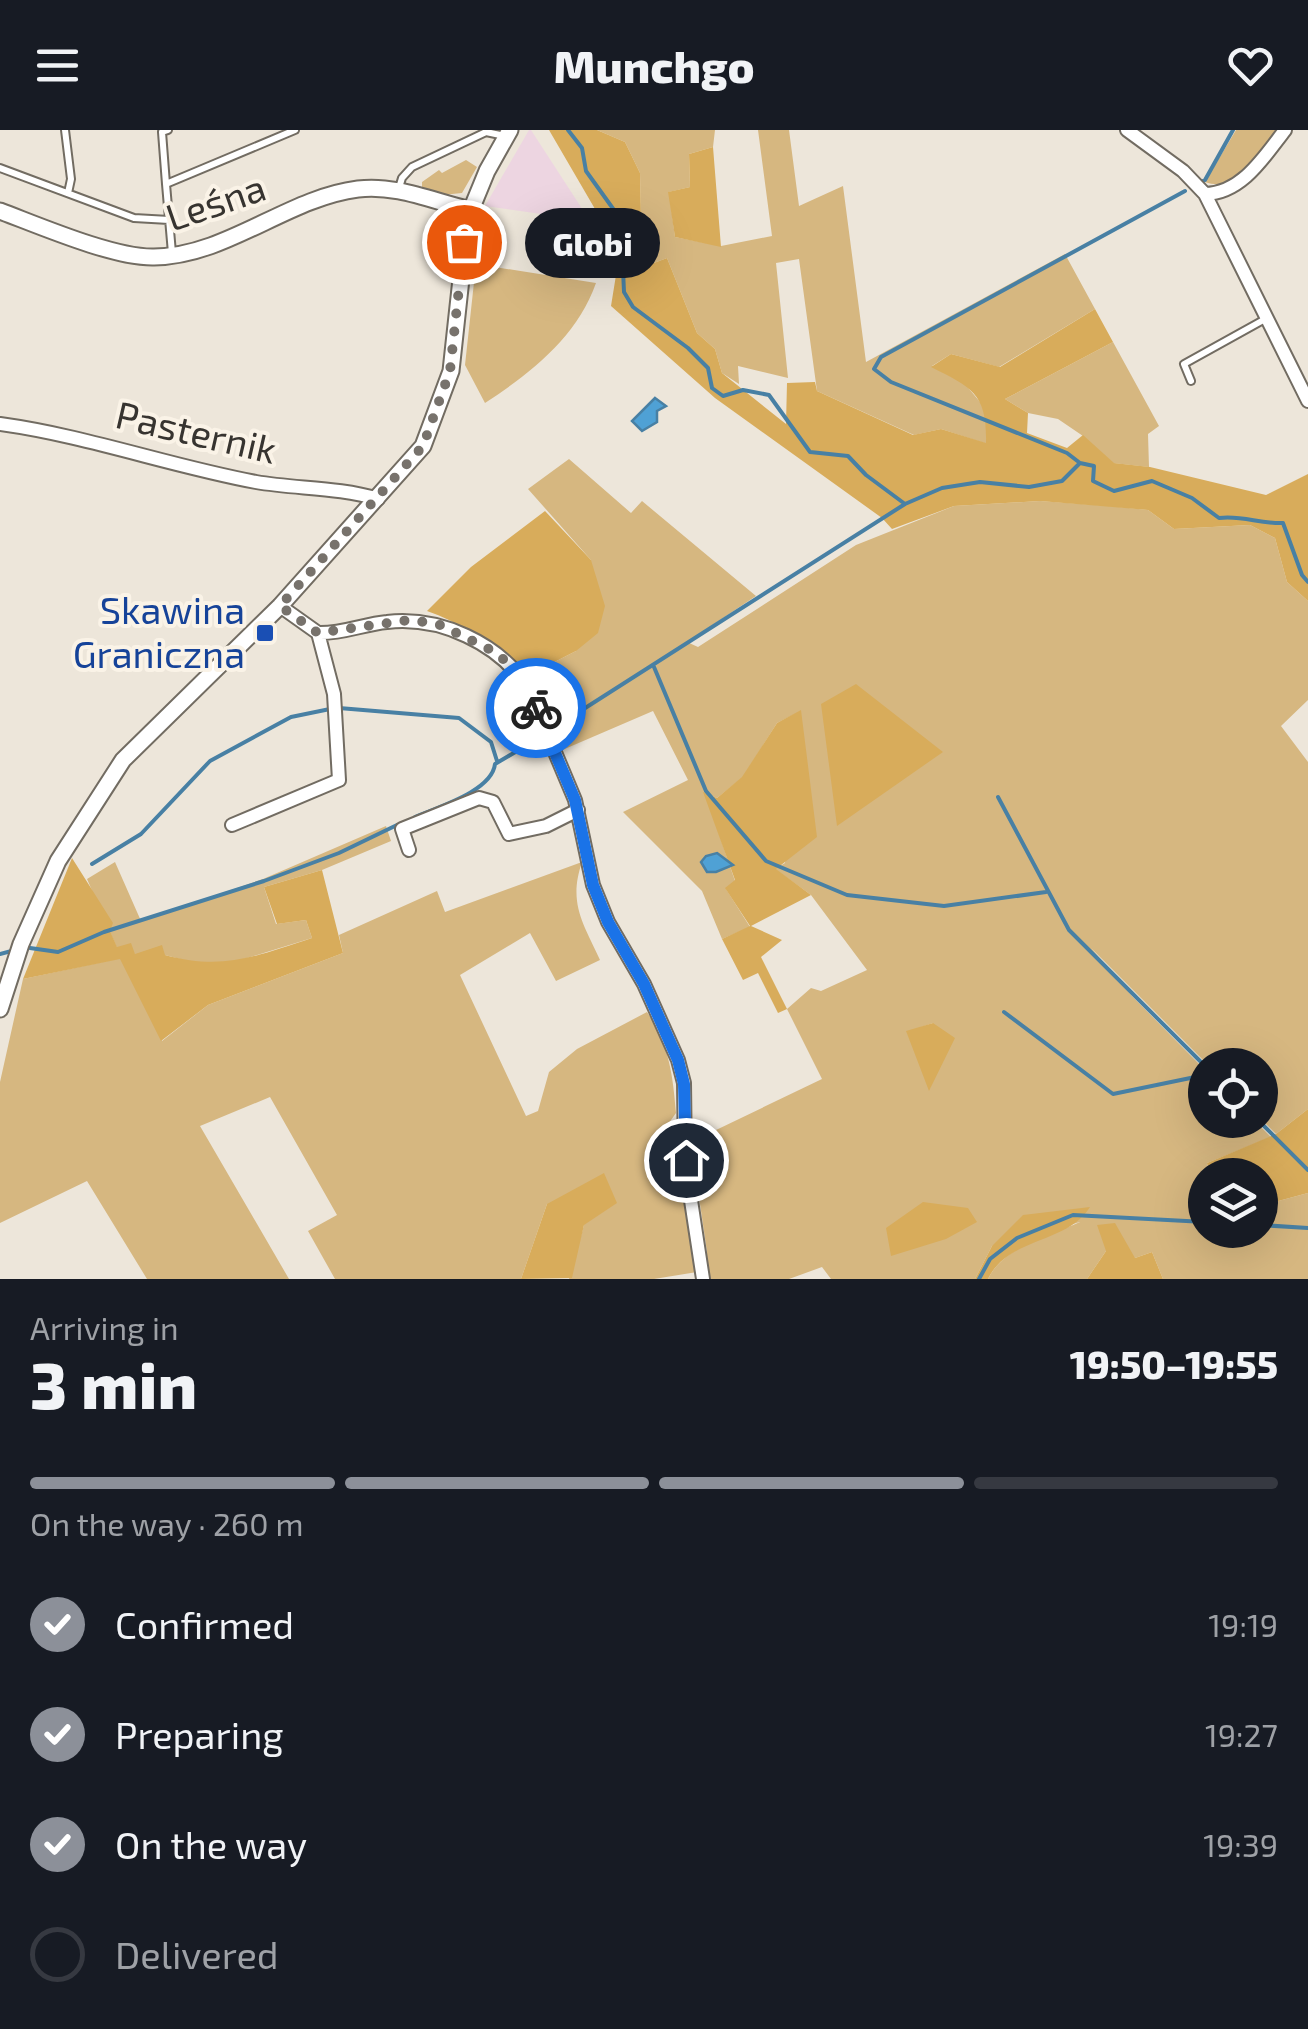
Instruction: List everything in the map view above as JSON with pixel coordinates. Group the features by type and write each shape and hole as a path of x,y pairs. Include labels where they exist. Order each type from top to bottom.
{"street":[{"path":"1127,130 1182,171 1205,194 1308,401"},
{"path":"1205,194 1228,190 1250,174 1285,130"},
{"path":"0,1009 27,930 73,834 123,760 280,606 423,446 450,371 471,210 508,133"},
{"name":"Leśna","path":"0,211 128,254 172,256 200,249 338,194 370,188 398,191 471,210"},
{"name":"Pasternik","path":"0,424 51,431 258,482 347,490 378,498"},
{"path":"232,825 339,780 334,694 318,633 280,606"},
{"path":"318,633 382,622 424,620 495,652 517,671 528,688 578,810 599,900 644,984 678,1060 684,1084 686,1160 704,1279"},
{"path":"409,850 402,829 479,798 493,802 509,834 546,826 578,810"}],"lane":[{"path":"65,130 71,179 68,193"},
{"path":"166,184 296,130"},
{"path":"164,131 172,256"},
{"path":"398,191 402,178 412,167 486,132 508,133"},
{"path":"0,168 134,218 169,220"},
{"path":"1190,381 1184,364 1268,317"}],"shaded area":[{"path":"531,130 590,221 485,206"},
{"path":"549,130 597,130 625,142 640,173 641,217 595,209"},
{"path":"597,130 715,130 713,147 689,154 690,187 669,192 675,237 721,246 772,236 758,130 789,130 799,206 843,186 866,362 1065,254 1095,309 999,367 951,354 932,366 965,384 985,408 987,444 941,429 914,435 817,391 799,259 776,263 788,378 738,366 739,384 722,373 715,349 697,333 667,258 630,272 641,217 640,173 625,142"},
{"path":"1236,130 1279,130 1239,177 1217,184 1205,182"},
{"path":"713,147 721,247 675,237 668,192 690,187 689,154"},
{"path":"466,160 477,167 462,193 442,195 422,188 422,182 439,170 442,173"},
{"path":"667,258 697,333 715,349 722,373 786,424 787,383 815,382 817,391 913,435 941,429 986,443 984,413 975,394 931,367 951,354 1000,367 1095,309 1113,342 1005,399 1028,413 1027,433 1067,448 1083,435 1114,463 1150,467 1266,495 1308,474 1308,601 1287,582 1275,538 1250,525 1174,529 1148,510 1040,501 954,506 892,529 715,398 611,306 617,269 630,272"},
{"path":"476,264 596,283 565,337 519,379 485,403 465,365"},
{"path":"1113,342 1159,426 1148,434 1149,467 1113,463 1058,419 1028,413 1005,399"},
{"path":"569,459 631,513 642,501 756,596 687,642 698,647 856,545 954,506 1040,501 1109,506 1148,510 1174,529 1250,525 1275,538 1287,582 1308,601 1308,700 1281,726 1308,762 1308,1109 1278,1132 1278,1048 1191,1048 1091,948 1188,1053 1188,1138 1269,1138 1219,1158 1188,1158 1188,1248 1278,1248 1278,1201 1308,1193 1308,1279 1163,1279 1152,1252 1135,1258 1106,1251 1087,1279 988,1279 1016,1250 1080,1222 992,1246 975,1279 831,1279 822,1267 789,1279 706,1279 707,1252 691,1142 822,1079 787,1009 811,988 821,991 867,970 811,895 775,869 785,863 801,711 777,723 743,777 717,798 705,793 735,881 726,889 750,927 722,939 702,891 623,812 688,780 653,711 560,751 527,676 576,651 591,560 528,489","holes":["933,1023 930,1089 907,1032"]},
{"path":"545,511 591,560 605,606 598,633 576,651 527,676 480,638 427,611 471,567"},
{"path":"856,684 943,752 837,826 821,704"},
{"path":"801,710 817,837 776,869 811,895 751,926 782,940 761,957 787,1009 778,1013 758,973 743,980 722,939 750,926 725,888 735,880 703,792 717,798 742,777 777,723"},
{"path":"386,826 391,841 322,870 264,887 276,924 306,920 312,938 231,963 191,962 117,948 87,879 115,862 141,921 263,879"},
{"path":"72,858 113,923 110,931 117,947 131,943 135,954 162,945 165,955 205,962 240,959 312,938 306,920 277,924 264,887 322,870 343,953 208,1005 161,1041 120,959 23,979"},
{"path":"582,862 577,901 600,960 556,981 530,933 460,975 526,1116 538,1111 549,1072 577,1049 647,1012 669,1060 676,1113 652,1147 680,1148 697,1272 654,1279 569,1279 584,1225 547,1204 521,1279 335,1279 308,1231 337,1215 270,1097 200,1126 289,1279 147,1279 87,1181 0,1223 0,1082 23,979 121,958 162,1041 208,1005 343,953 339,935 437,891 445,912"},
{"path":"933,1023 955,1038 929,1091 906,1031"},
{"path":"1308,1109 1308,1193 1278,1201 1278,1158 1219,1158 1266,1138 1278,1138 1278,1132"},
{"path":"604,1173 617,1203 584,1225 572,1278 521,1279 547,1204"},
{"path":"923,1202 968,1208 977,1222 946,1239 891,1256 886,1228"},
{"path":"1090,1207 1067,1228 1009,1255 988,1279 975,1279 992,1246 1023,1215"},
{"path":"1115,1223 1135,1258 1152,1252 1163,1279 1087,1279 1106,1251 1097,1225"}],"water":[{"path":"655,398 666,406 657,411 657,422 642,431 632,421"},
{"path":"717,853 733,865 707,872 701,862"}],"waterway":[{"path":"568,130 582,148 586,171 614,210 622,246 624,292 633,307 688,348 708,368 712,388 723,396 743,390 769,395 810,452 848,456 905,504 942,488 980,482 1029,487 1062,481 1080,463 1094,466 1093,481 1114,491 1152,481 1192,498 1219,518 1283,523 1308,582"},
{"path":"1199,183 1205,180 1233,130"},
{"path":"1080,463 1067,453 891,382 874,369 881,357 1185,191"},
{"path":"557,726 905,504"},
{"path":"654,667 706,791 766,861 847,895 944,906 1046,892"},
{"path":"339,708 459,718 491,742 497,761"},
{"path":"92,864 141,834 210,761 291,717 330,709"},
{"path":"415,817 474,790 492,774 495,764 539,738"},
{"path":"998,797 1069,930 1188,1049"},
{"path":"30,948 58,952 104,932 339,853 397,825"},
{"path":"0,954 15,950"},
{"path":"1004,1012 1113,1094 1188,1079"},
{"path":"1276,1138 1308,1170"},
{"path":"979,1279 990,1259 1017,1238 1073,1215 1188,1221"},
{"path":"1278,1226 1308,1228"}],"way so far":[{"path":"464,242 450,371 423,446 280,606 318,633 382,622 424,620 438,624 495,652 517,671 536,708"}],"place":[{"name":"Globi","path":"464,242"},
{"name":"Skawina Graniczna","path":"265,633"}],"route":[{"path":"536,708 575,800 593,885 678,1060 684,1084 686,1160"}]}
